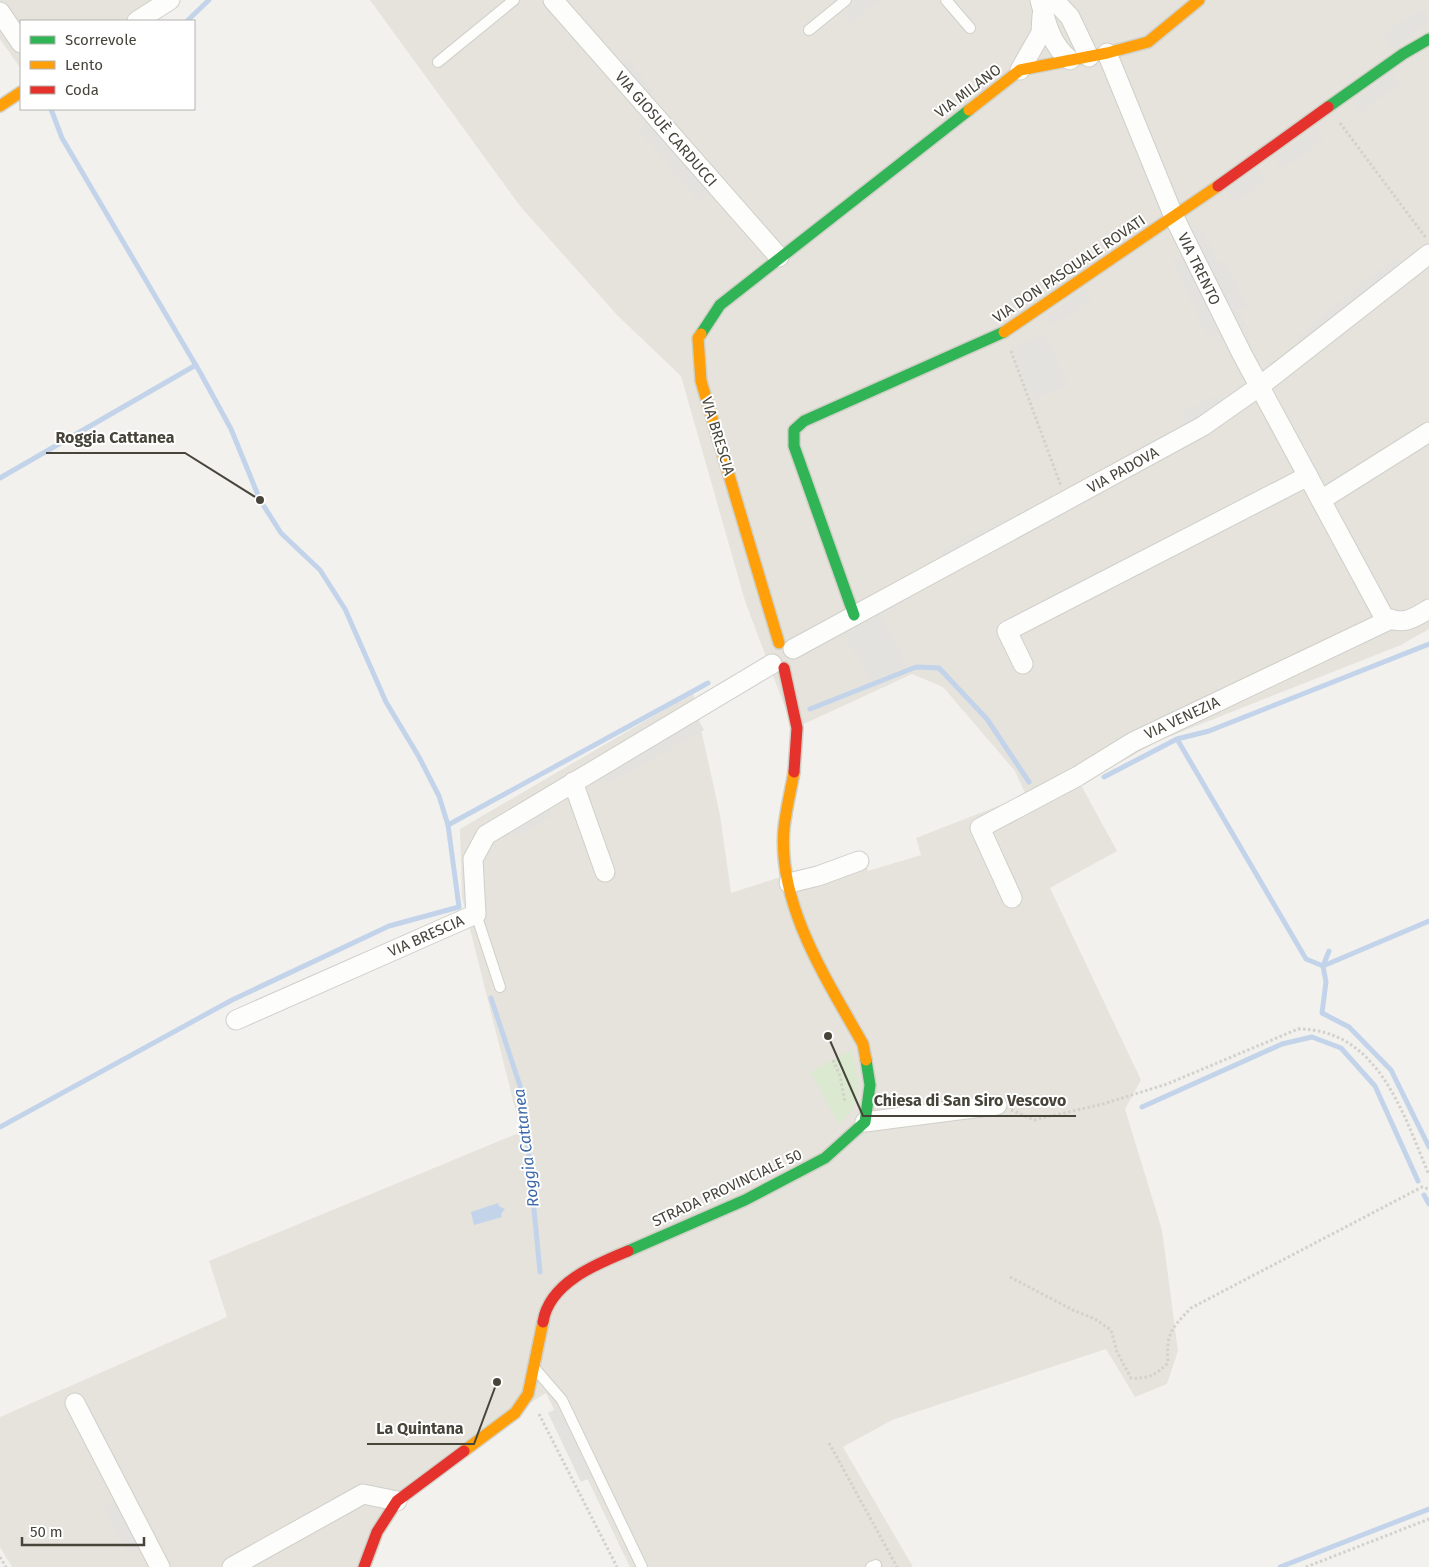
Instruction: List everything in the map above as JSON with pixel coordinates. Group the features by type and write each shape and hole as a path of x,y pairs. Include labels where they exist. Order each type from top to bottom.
{"street":[{"path":"138,20 170,0"},
{"name":"VIA GIOSUÈ CARDUCCI","path":"553,0 779,257"},
{"name":"VIA MILANO","path":"779,257 1020,70 1098,55 1148,42 1199,0"},
{"path":"1045,4 1059,52 1070,60"},
{"path":"1020,70 1041,33 1045,4"},
{"name":"VIA TRENTO","path":"1045,4 1070,17 1098,55 1174,217 1260,386 1384,617 1390,619"},
{"path":"0,12 20,42"},
{"name":"VIA DON PASQUALE ROVATI","path":"854,615 794,446 794,430 804,421 1004,332 1174,217 1403,54 1429,39"},
{"path":"0,106 20,93"},
{"name":"VIA PADOVA","path":"786,646 854,615 1066,502 1203,426 1260,386 1429,254"},
{"name":"VIA BRESCIA","path":"779,257 720,306 698,338 701,380 786,646"},
{"path":"1321,500 1429,432"},
{"path":"1024,664 1007,631 1308,476"},
{"path":"1390,619 1398,623 1413,618 1429,609"},
{"name":"VIA VENEZIA","path":"1012,898 980,828 1078,776 1133,742 1390,619"},
{"path":"778,666 794,661 786,646 770,652 778,666 796,728 795,766 784,829 785,864 795,908 814,957 863,1044 870,1085 861,1126 997,1105"},
{"name":"VIA BRESCIA","path":"236,1020 476,914 473,859 486,835 572,782 778,666"},
{"path":"572,782 605,872"},
{"path":"789,883 818,876 859,861"},
{"name":"STRADA PROVINCIALE 50","path":"397,1501 515,1413 528,1394 535,1368 545,1308 561,1289 595,1265 745,1200 825,1158 861,1126"},
{"path":"75,1403 160,1567"},
{"path":"232,1567 363,1494 397,1501 377,1532 364,1567"}],"lane":[{"path":"438,62 514,0"},
{"path":"809,30 846,0"},
{"path":"946,0 970,28"},
{"path":"476,914 500,987"},
{"path":"535,1368 562,1400 642,1567"}],"path":[{"path":"1328,106 1429,242"},
{"path":"1004,332 1066,502"},
{"path":"997,1105 1034,1120 1095,1106 1167,1084 1298,1029 1318,1029 1339,1037 1376,1066 1394,1094 1429,1175"},
{"path":"833,1060 840,1076 846,1110 861,1126"},
{"path":"1010,1277 1073,1310 1095,1319 1111,1330 1117,1352 1131,1378 1145,1379 1158,1373 1168,1363 1167,1348 1171,1329 1191,1308 1422,1186 1429,1189"},
{"path":"528,1394 617,1567"},
{"path":"829,1443 897,1567"},
{"path":"1306,1567 1429,1519"},
{"path":"0,1557 6,1567"}],"shaded area":[{"path":"0,0 180,0 153,20 20,20 20,68 0,39"},
{"path":"370,0 1429,0 1429,629 1401,645 1158,741 1081,785 1117,851 1050,888 1141,1080 1125,1109 1162,1230 1178,1351 1167,1384 1135,1397 1106,1349 892,1420 843,1447 913,1567 630,1567 546,1393 505,1419 378,1519 358,1567 12,1567 0,1547 0,1417 227,1317 209,1261 521,1132 462,897 460,829 693,693 720,815 731,893 860,851 868,871 921,855 916,838 1026,795 1015,771 943,687 912,674 793,729 745,601 681,376 618,316 520,206"},
{"path":"859,0 880,0 851,24 842,14"},
{"path":"1420,9 1429,22 1391,49 1382,36"},
{"path":"626,58 654,91 649,95 621,62"},
{"path":"1393,73 1400,84 1360,113 1352,103"},
{"path":"648,123 709,194 700,202 639,131"},
{"path":"1317,128 1325,139 1282,169 1274,158"},
{"path":"1258,168 1266,179 1235,202 1227,191"},
{"path":"1201,228 1219,263 1225,261 1248,306 1239,310 1250,332 1245,334 1194,232"},
{"path":"1185,255 1220,333 1208,338 1173,260"},
{"path":"1396,257 1403,264 1303,344 1297,336"},
{"path":"1086,289 1092,300 1052,326 1047,316"},
{"path":"1046,333 1068,385 1033,400 1011,348"},
{"path":"1216,395 1222,407 1187,426 1181,414"},
{"path":"1005,517 1009,525 945,558 941,550"},
{"path":"881,615 908,666 872,681 844,634"},
{"path":"697,718 704,730 607,784 600,772"},
{"path":"546,805 552,816 515,838 508,826"},
{"path":"558,1408 592,1477 581,1482 548,1413"},
{"path":"115,1502 139,1549 127,1555 103,1507"}],"green space":[{"path":"851,1050 858,1080 858,1090 853,1108 839,1124 811,1072"}],"water":[{"path":"498,1203 499,1206 505,1209 501,1214 502,1217 474,1225 471,1212"}],"waterway":[{"name":"Roggia Cattanea","path":"188,20 209,0"},
{"name":"Roggia Cattanea","path":"0,1127 232,1000 389,926 459,907 448,825 439,796 419,757 386,702 345,609 320,570 281,533 260,500 231,429 201,374 62,138 51,110"},
{"path":"0,478 196,365"},
{"path":"1177,739 1209,731 1429,644"},
{"path":"810,709 916,667 939,668 987,719 1029,782"},
{"path":"448,825 708,683"},
{"path":"1104,777 1177,739 1306,959 1323,966 1429,921"},
{"path":"1329,951 1323,966 1326,982 1322,1013 1349,1027 1391,1070 1429,1147"},
{"name":"Roggia Cattanea","path":"491,998 523,1095 540,1272"},
{"path":"1142,1107 1282,1044 1312,1037 1341,1048 1375,1086 1418,1181"},
{"path":"1424,1195 1429,1204"},
{"path":"1280,1567 1429,1509"}],"traffic: fast":[{"path":"1328,107 1403,54 1429,39"},
{"path":"701,334 720,305 969,110"},
{"path":"854,615 794,446 794,430 804,421 1004,332"},
{"path":"628,1251 745,1200 825,1158 865,1122 870,1085 866,1060"}],"traffic: slow":[{"path":"969,110 1020,70 1107,53 1148,42 1199,0"},
{"path":"0,106 20,93"},
{"path":"1004,332 1218,186"},
{"path":"701,334 698,338 701,381 779,643"},
{"path":"794,772 784,828 784,857 788,885 807,941 834,994 863,1044 866,1060"},
{"path":"464,1451 515,1413 528,1394 543,1322"}],"traffic: jam":[{"path":"1218,186 1328,107"},
{"path":"784,668 797,728 794,772"},
{"path":"543,1322 547,1308 554,1296 564,1286 589,1269 628,1251"},
{"path":"364,1567 377,1532 397,1501 464,1451"}],"place":[{"name":"Roggia Cattanea","path":"260,500"},
{"name":"Chiesa di San Siro Vescovo","path":"828,1036"},
{"name":"La Quintana","path":"497,1382"}]}
